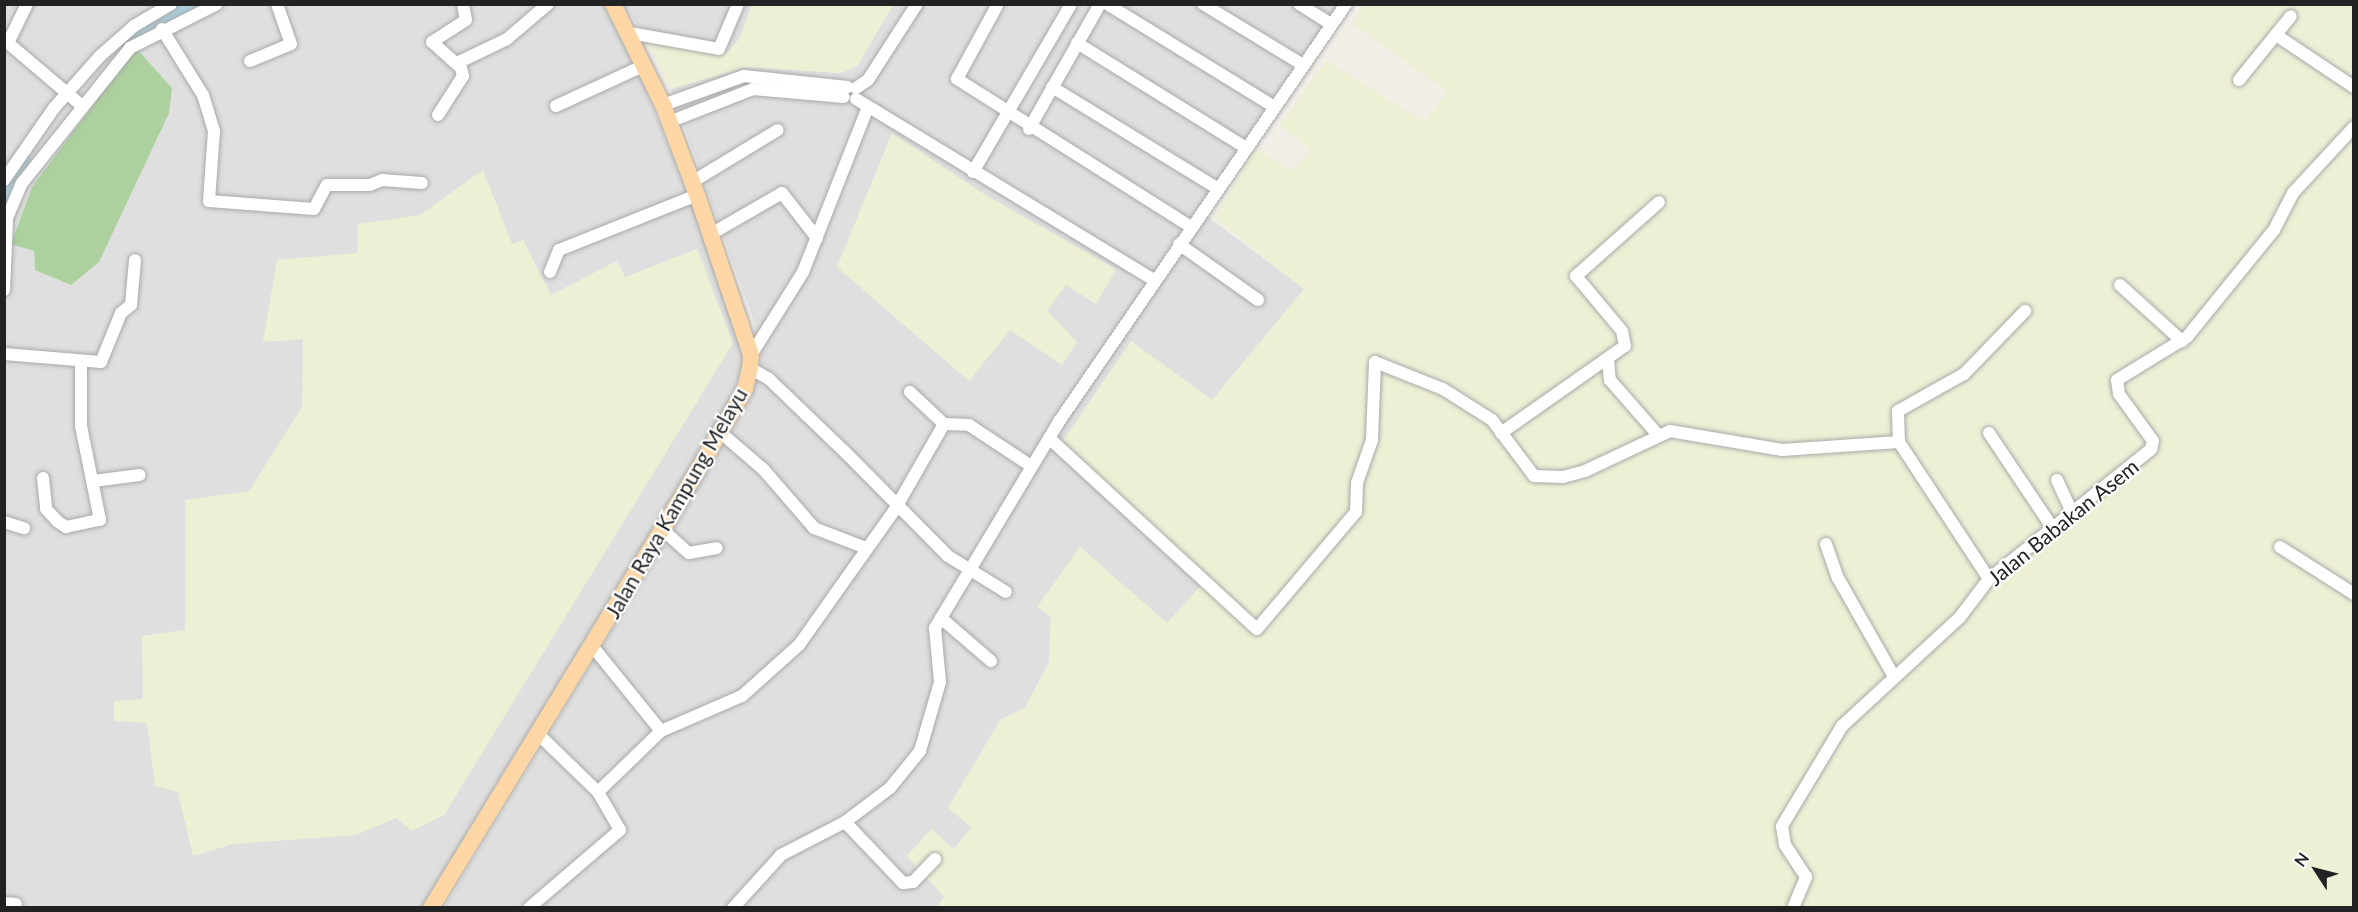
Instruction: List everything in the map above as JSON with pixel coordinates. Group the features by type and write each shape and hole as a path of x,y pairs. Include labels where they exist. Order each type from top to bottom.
{"main road":[{"path":"613,4 630,33 663,105 711,234 751,362"},
{"name":"Jalan Raya Kampung Melayu","path":"431,908 536,732 592,647 746,389 751,362"}],"street":[{"path":"27,4 8,43 80,104"},
{"path":"4,180 67,94 117,38 171,4"},
{"path":"4,290 11,206 22,183 80,104 114,62 162,29 217,4"},
{"path":"249,61 291,44 277,4"},
{"path":"438,115 462,83 457,63 432,42 466,20 463,4"},
{"path":"457,63 507,39 548,4"},
{"path":"630,33 719,49 738,4"},
{"path":"669,122 753,89 851,93 868,80 917,4"},
{"path":"998,4 956,76 1029,129 1191,227"},
{"path":"973,171 1071,4"},
{"path":"1029,129 1100,4"},
{"path":"1107,4 1273,106"},
{"path":"1203,4 1303,65"},
{"path":"1299,4 1331,24"},
{"path":"733,908 781,855 845,822 890,788 920,751 940,682 935,633 941,618 1030,466 1273,106 1346,4"},
{"path":"2239,80 2291,16"},
{"path":"162,29 203,95 214,131 209,201 314,209 327,185 370,185 382,180 422,183"},
{"path":"2276,35 2354,87"},
{"path":"1077,43 1245,147"},
{"path":"556,106 645,65"},
{"path":"663,105 744,76 851,93 868,107 1155,281"},
{"path":"1052,87 1217,188"},
{"path":"868,107 803,272 751,362 897,504 970,571 1006,592"},
{"name":"Jalan Babakan Asem","path":"1793,908 1806,877 1785,845 1782,826 1842,726 1893,675 1960,617 1989,579 2153,446 2119,394 2117,380 2182,341 2274,230 2294,192 2354,126"},
{"path":"550,272 559,250 695,189 778,130"},
{"path":"711,234 782,193 817,238"},
{"path":"1501,434 1625,346 1626,338 1576,276 1659,202"},
{"path":"1179,244 1258,300"},
{"path":"4,354 97,363 106,356 121,313 131,305 135,260"},
{"path":"2120,285 2182,341"},
{"path":"1989,579 1899,442 1898,411 1964,374 2025,311"},
{"path":"1608,359 1610,380 1659,436"},
{"path":"43,478 46,509 66,527 102,517 81,426 81,361"},
{"path":"1049,438 1257,628 1356,512 1358,483 1372,440 1375,362 1443,389 1492,420 1528,472 1548,477 1585,471 1670,431 1782,450 1899,442"},
{"path":"910,392 944,424 969,425 1030,466"},
{"path":"598,792 661,731 701,718 754,687 799,645 897,504 944,424"},
{"path":"720,432 764,470 814,528 866,548"},
{"path":"1989,433 2052,527"},
{"path":"93,481 140,474"},
{"path":"2057,480 2072,512"},
{"path":"4,522 24,528"},
{"path":"662,530 689,553 717,548"},
{"path":"1826,544 1838,578 1893,675"},
{"path":"2280,547 2354,594"},
{"path":"941,618 991,661"},
{"path":"592,647 661,731"},
{"path":"529,908 569,868 619,834 598,792 536,732"},
{"path":"845,822 903,883 913,882 935,859"}],"shaded area":[{"path":"5,5 603,5 637,68 738,318 746,355 730,401 422,907 5,908"},
{"path":"624,5 752,5 740,38 726,54 642,32"},
{"path":"893,5 1341,5 1203,213 1305,289 1212,400 1206,580 1167,624 1079,547 1051,617 1049,662 1025,708 1000,720 971,827 954,849 945,897 936,907 444,908 747,407 762,359 753,319 671,89 746,67 841,73 857,66"}],"green space":[{"path":"752,5 893,5 857,66 840,73 746,67 671,89 642,32 726,54 740,38"},
{"path":"1364,5 2353,5 2353,907 936,908 944,897 907,856 931,829 954,849 971,827 948,808 1000,720 1025,708 1049,663 1051,617 1037,607 1080,547 1167,623 1206,581 1063,441 1131,341 1212,400 1304,289 1214,218 1256,148 1291,171 1311,150 1279,126 1326,60 1424,121 1447,92 1351,23"},
{"path":"136,48 172,88 169,113 99,262 71,285 35,270 34,251 11,244 32,187"},
{"path":"892,133 987,196 1116,269 1096,304 1066,285 1047,311 1077,342 1062,365 1010,330 969,381 837,267"},
{"path":"483,170 512,244 523,240 551,295 617,261 625,277 697,249 733,343 444,815 412,831 396,818 356,835 233,844 193,856 178,792 155,786 147,723 114,721 114,701 143,699 142,636 185,630 185,500 249,491 302,407 303,339 263,342 277,260 357,253 358,224 420,215"}],"waterway":[{"path":"124,41 188,4"},
{"path":"4,205 21,160"}]}
